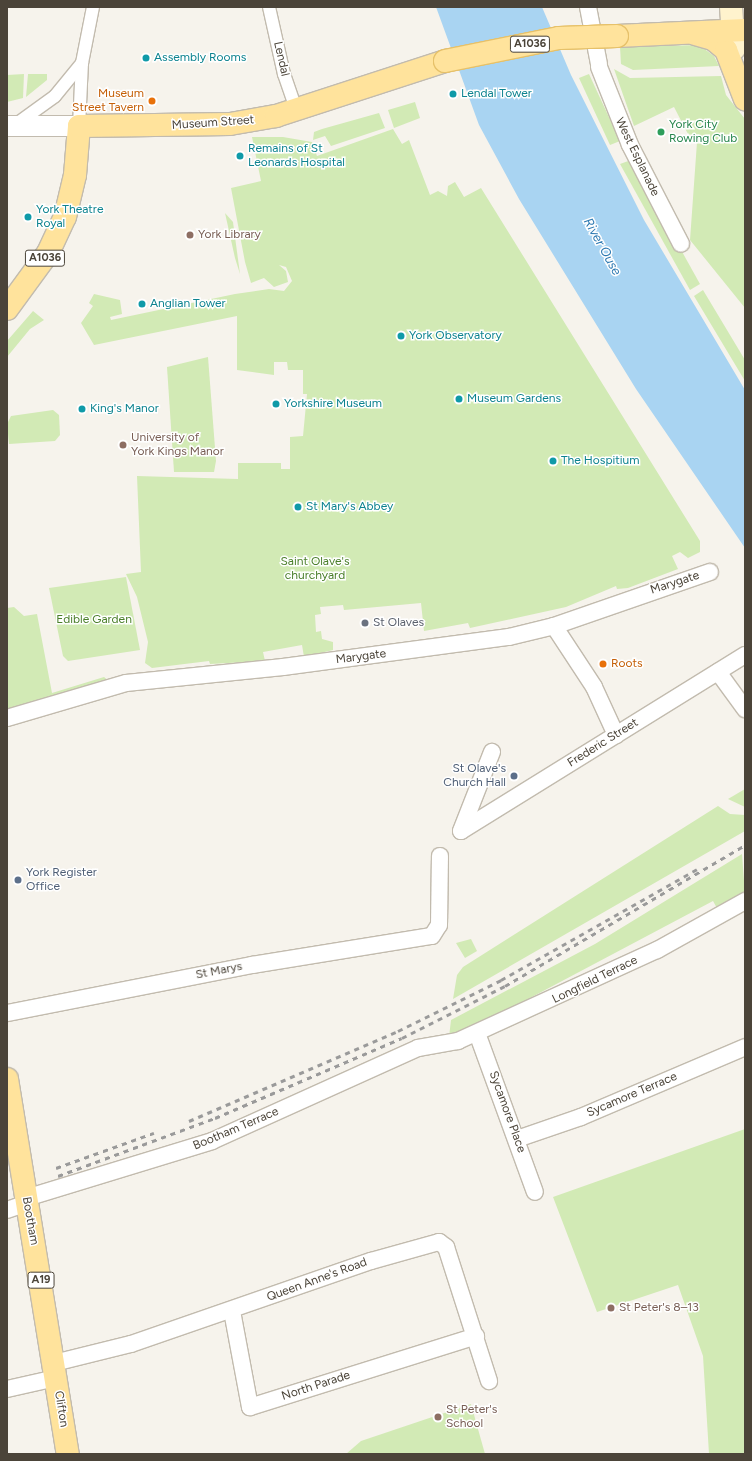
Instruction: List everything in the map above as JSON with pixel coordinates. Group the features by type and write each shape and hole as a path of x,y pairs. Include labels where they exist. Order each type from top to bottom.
{"main road":[{"path":"731,7 741,25"},
{"path":"740,58 742,7"},
{"name":"A1036","path":"695,34 741,25"},
{"name":"Museum Street","path":"79,126 230,124 297,111 439,63 559,38 695,34"},
{"name":"A1036","path":"695,34 720,44 740,58 745,99"},
{"name":"A1036","path":"7,309 48,253 65,217 75,175 79,126"},
{"name":"Bootham","path":"7,1079 20,1203 55,1371"},
{"name":"Clifton","path":"55,1371 68,1454"}],"street":[{"path":"11,126 79,126 82,63 93,7"},
{"name":"Lendal","path":"270,7 284,74 297,111"},
{"name":"West Esplanade","path":"588,7 599,65 630,145 681,244"},
{"path":"11,126 55,96 82,63"},
{"name":"Marygate","path":"7,718 126,683 471,644 554,626 710,572"},
{"path":"554,626 594,687 616,735"},
{"name":"Frederic Street","path":"492,752 461,831 745,656"},
{"path":"718,672 745,709"},
{"name":"St Marys","path":"7,1013 252,965 432,936 439,925 440,856"},
{"name":"Longfield Terrace","path":"439,1045 477,1033 657,950 745,901"},
{"name":"Sycamore Place","path":"477,1033 517,1139 535,1192"},
{"name":"Bootham Terrace","path":"20,1203 212,1141 418,1048 439,1045"},
{"name":"Sycamore Terrace","path":"517,1139 581,1117 745,1047"},
{"name":"Queen Anne's Road","path":"7,1389 131,1344 371,1261 439,1242 446,1247 476,1336 489,1381"},
{"name":"North Parade","path":"232,1310 250,1407 476,1336"}],"green space":[{"path":"699,45 714,56 719,66 633,70 621,64 620,47"},
{"path":"614,69 630,78 721,76 726,95 745,119 745,308 690,240 697,142 689,136 674,107 634,126"},
{"path":"24,74 23,98 7,102 7,75"},
{"path":"28,74 47,74 47,80 26,97"},
{"path":"589,74 620,141 610,145 579,78"},
{"path":"415,102 420,118 394,128 388,110"},
{"path":"379,113 385,128 331,146 325,136 313,140 314,132"},
{"name":"Museum Gardens","path":"393,129 402,144 409,140 430,195 438,191 447,196 448,186 455,182 464,197 481,188 700,541 700,552 688,558 680,552 672,556 678,569 628,588 617,589 616,586 566,607 470,628 468,623 424,631 421,603 344,610 343,605 320,607 321,614 315,615 316,632 321,631 322,639 333,642 333,650 304,657 302,645 263,652 265,661 210,664 209,661 152,668 145,663 148,642 137,597 126,574 141,572 137,476 238,479 238,463 281,463 281,469 290,469 290,437 303,436 307,394 303,394 303,370 288,370 287,362 274,362 274,375 237,370 237,316 94,345 81,323 93,306 89,303 94,294 120,300 122,314 110,317 111,320 235,294 269,289 284,291 292,281 286,267 279,265 286,271 288,282 274,287 264,278 251,283 245,262 231,188 261,181 252,137 283,137 312,142 317,156"},
{"path":"631,160 700,284 690,290 620,164"},
{"path":"225,213 233,222 240,274 235,258"},
{"path":"703,290 745,360 745,381 694,296"},
{"path":"33,311 44,320 30,329 7,357 7,341"},
{"path":"208,357 216,461 214,472 174,472 167,367"},
{"path":"53,410 59,415 60,435 55,441 9,444 7,424 11,416"},
{"name":"Edible Garden","path":"126,577 140,650 68,661 63,656 49,588"},
{"path":"14,607 24,616 37,614 52,693 104,677 110,682 7,712 7,608"},
{"path":"745,789 745,807 728,799"},
{"path":"718,806 730,814 745,815 745,831 453,999 457,975 463,967"},
{"path":"742,854 745,894 718,910 713,901 530,998 530,1005 449,1037 451,1020 595,944"},
{"path":"471,939 477,951 465,958 456,943"},
{"path":"745,1129 745,1454 709,1454 703,1356 678,1285 597,1312 553,1197"},
{"name":"St Peter's School","path":"471,1404 485,1454 346,1454 361,1441"}],"water":[{"name":"River Ouse","path":"436,7 542,7 571,75 644,220 745,390 745,548 636,389 519,199 479,125"}],"railway":[{"path":"58,1176 215,1118 402,1038 505,986 745,845"},
{"path":"189,1121 398,1031 501,980 697,869"},
{"path":"56,1168 154,1133"}],"place":[{"name":"Assembly Rooms","path":"146,58"},
{"name":"Lendal Tower","path":"453,94"},
{"name":"Museum Street Tavern","path":"152,101"},
{"name":"York City Rowing Club","path":"661,132"},
{"name":"Remains of St Leonards Hospital","path":"240,156"},
{"name":"York Theatre Royal","path":"28,217"},
{"name":"York Library","path":"190,235"},
{"name":"Anglian Tower","path":"142,304"},
{"name":"York Observatory","path":"401,336"},
{"name":"Museum Gardens","path":"459,399"},
{"name":"Yorkshire Museum","path":"276,404"},
{"name":"King's Manor","path":"82,409"},
{"name":"University of York Kings Manor","path":"123,445"},
{"name":"The Hospitium","path":"553,461"},
{"name":"St Mary's Abbey","path":"298,507"},
{"name":"St Olaves","path":"365,623"},
{"name":"Roots","path":"603,664"},
{"name":"St Olave's Church Hall","path":"514,776"},
{"name":"York Register Office","path":"18,880"},
{"name":"St Peter's 8–13","path":"611,1308"},
{"name":"St Peter's School","path":"438,1417"}],"park label":[{"name":"Saint Olave's churchyard","path":"315,569"}]}
